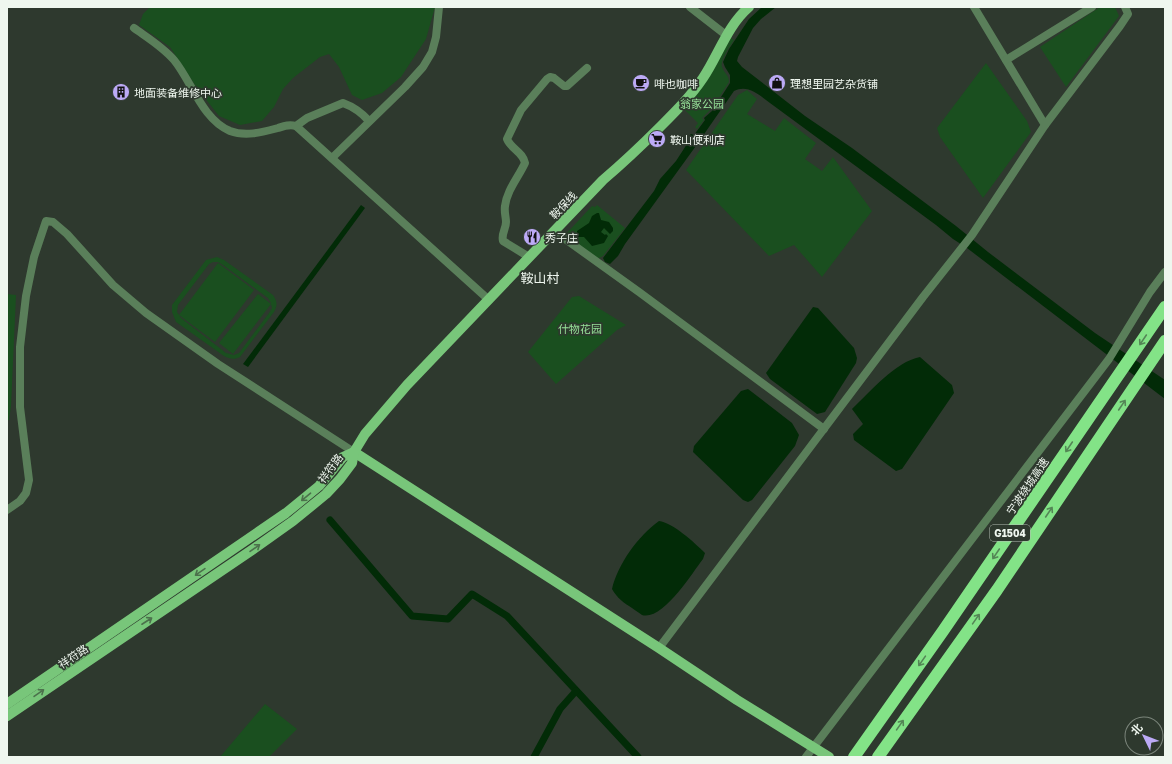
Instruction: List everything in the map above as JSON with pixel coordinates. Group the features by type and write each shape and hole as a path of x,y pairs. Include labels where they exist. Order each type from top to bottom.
{"highway":[{"name":"宁波绕城高速","path":"854,757 943,631 1165,307"},
{"name":"G1504","path":"878,757 997,590 1165,341"}],"main road":[{"name":"鞍保线","path":"354,452 366,434 407,385 603,180 630,157 687,100 703,78 726,35 737,20 750,7"},
{"path":"354,452 659,648 737,700 829,757"},
{"name":"祥符路","path":"7,704 286,513 319,486 343,457 354,452"},
{"name":"祥符路","path":"7,716 39,693 214,577 293,521 326,494 340,479 352,463 354,452"}],"street":[{"path":"332,158 405,87 423,67 432,52 436,37 439,7"},
{"path":"690,7 726,35"},
{"path":"974,7 1045,125"},
{"path":"1006,60 1092,7"},
{"path":"659,648 972,234 1045,125 1120,26 1128,14 1125,7"},
{"path":"134,28 167,53 178,65 193,92 214,120 229,130 249,134 264,132 291,124 296,126 489,300"},
{"path":"529,257 503,241 502,238 506,222 506,198 525,163 524,158 508,142 507,139 521,110 547,79 550,77 554,78 564,86 567,86 587,68"},
{"path":"296,126 307,118 343,103 361,113 369,121"},
{"path":"7,510 20,501 26,493 29,480 20,407 20,347 26,296 34,257 46,221 53,222 62,230 113,285 146,313 218,364 354,452"},
{"path":"554,231 824,429"},
{"path":"806,757 1109,359 1150,292 1165,272"}],"green space":[{"path":"150,7 435,7 426,39 401,77 382,93 362,100 352,95 339,67 329,54 320,57 293,78 283,89 274,107 262,121 240,125 219,116 197,88 170,47 139,25 143,14"},
{"path":"1100,7 1115,7 1119,16 1066,87 1040,47"},
{"name":"翁家公园","path":"728,36 734,40 722,61 722,67 729,82 713,107 702,118 704,120 697,129 695,127 698,123 683,108"},
{"path":"986,63 1027,121 1031,132 983,198 940,137 937,128"},
{"path":"747,90 757,99 747,114 775,131 784,118 816,143 805,159 822,171 833,157 872,211 822,277 794,245 769,256 686,170 738,95"},
{"path":"597,205 625,228 603,256 597,259 565,235 592,206 595,207"},
{"path":"217,257 224,260 273,295 276,301 274,312 240,357 236,359 224,356 176,322 172,312 172,305 206,260","holes":["213,262 218,262 223,265 268,298 272,308 239,353 234,355 226,353 181,318 177,312 178,305 209,264"]},
{"path":"218,263 254,290 215,342 179,315"},
{"path":"7,294 16,295 11,406 9,420 7,421"},
{"path":"258,294 271,304 233,354 219,343"},
{"name":"什物花园","path":"579,296 626,325 617,330 556,384 528,352 572,297"},
{"path":"265,704 297,729 269,757 220,757"}],"shaded area":[{"path":"762,7 776,7 761,19 753,28 738,57 737,61 742,67 805,116 852,148 956,226 1095,333 1165,380 1165,399 967,248 762,97 749,90 739,89 734,91 618,256 610,264 605,262 603,258 654,191 660,179 676,161 687,144 684,141 691,134 694,135 705,120 704,118 712,111 730,83 730,75 723,62 729,49 749,19"},
{"path":"361,205 365,208 248,367 243,364"},
{"path":"599,213 601,220 609,222 613,228 613,231 610,234 604,228 601,232 608,236 604,243 592,246 584,237 577,237 577,231 589,223 592,216"},
{"path":"813,307 818,308 854,348 857,358 856,363 825,412 817,414 770,379 766,373"},
{"path":"920,357 952,385 954,393 902,469 896,471 854,440 853,434 863,424 852,409 875,386 893,371 911,360"},
{"path":"748,389 792,423 799,435 795,446 752,500 748,502 743,500 693,452 694,446 741,391"},
{"path":"659,521 665,522 677,529 705,553 703,559 668,604 659,611 650,615 642,615 621,600 612,589 619,570 630,551 644,534"}],"waterway":[{"path":"330,520 412,616 448,619 472,594 507,616 638,757"},
{"path":"534,757 560,709 576,691"}],"place":[{"name":"啡也咖啡","path":"641,83"},
{"name":"理想里园艺杂货铺","path":"777,83"},
{"name":"地面装备维修中心","path":"121,92"},
{"name":"鞍山便利店","path":"657,139"},
{"name":"秀子庄","path":"532,237"}],"district":[{"name":"鞍山村","path":"540,278"}]}
